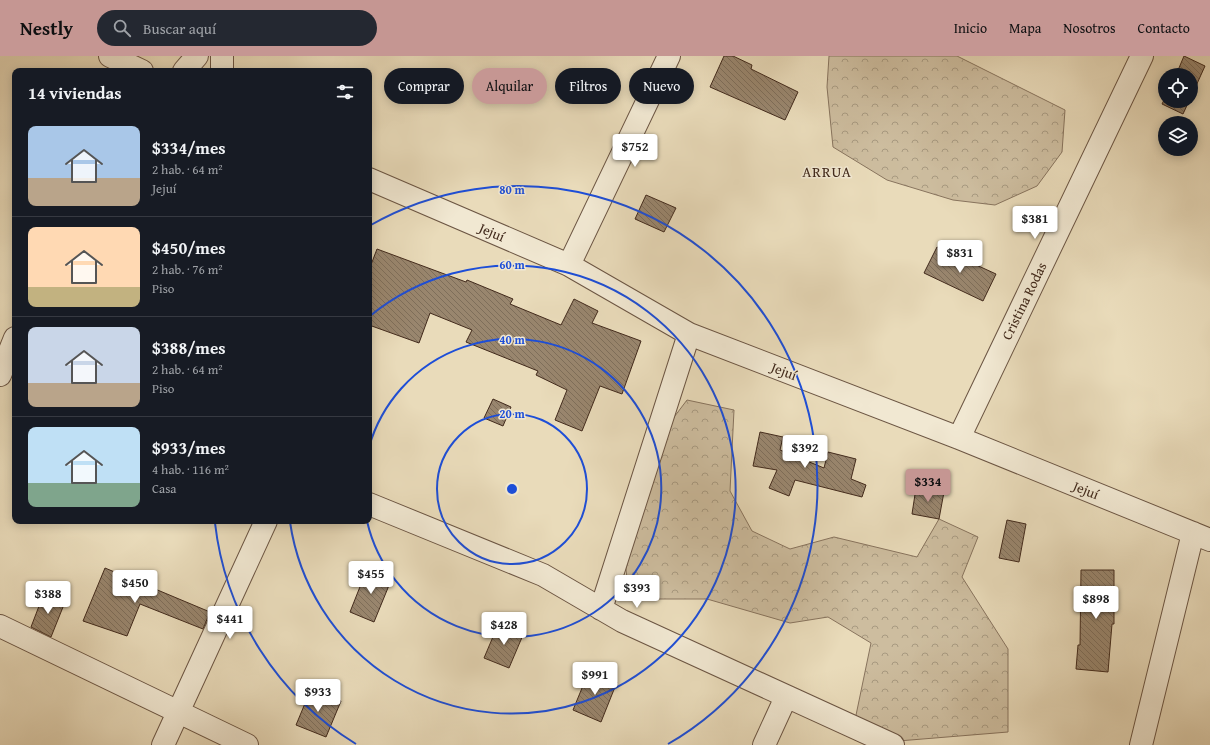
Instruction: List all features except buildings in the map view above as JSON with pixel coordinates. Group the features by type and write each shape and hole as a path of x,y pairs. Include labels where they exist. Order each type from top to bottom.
{"street":[{"path":"110,56 136,68"},
{"path":"187,68 197,56"},
{"path":"222,56 222,68"},
{"path":"569,265 669,56"},
{"name":"Cristina Rodas","path":"959,438 1142,56"},
{"name":"Jejuí","path":"372,180 569,265 689,334 959,438 1201,536"},
{"path":"0,331 12,337"},
{"path":"601,609 689,334"},
{"path":"0,375 12,345"},
{"path":"372,505 543,575 622,621 892,745"},
{"path":"163,745 265,524"},
{"path":"1141,745 1201,536"},
{"path":"0,626 247,745"},
{"path":"764,745 786,697"}],"green space":[{"path":"829,56 957,56 1065,110 1062,152 1037,186 995,205 953,200 887,180 833,147 827,87"},
{"path":"687,400 734,410 730,491 752,531 790,549 834,537 917,557 939,519 978,537 962,577 1008,649 1008,732 886,742 855,720 871,643 828,617 790,623 707,599 629,599 625,559 659,437"}],"district":[{"name":"ARRUA","path":"827,171"}]}
